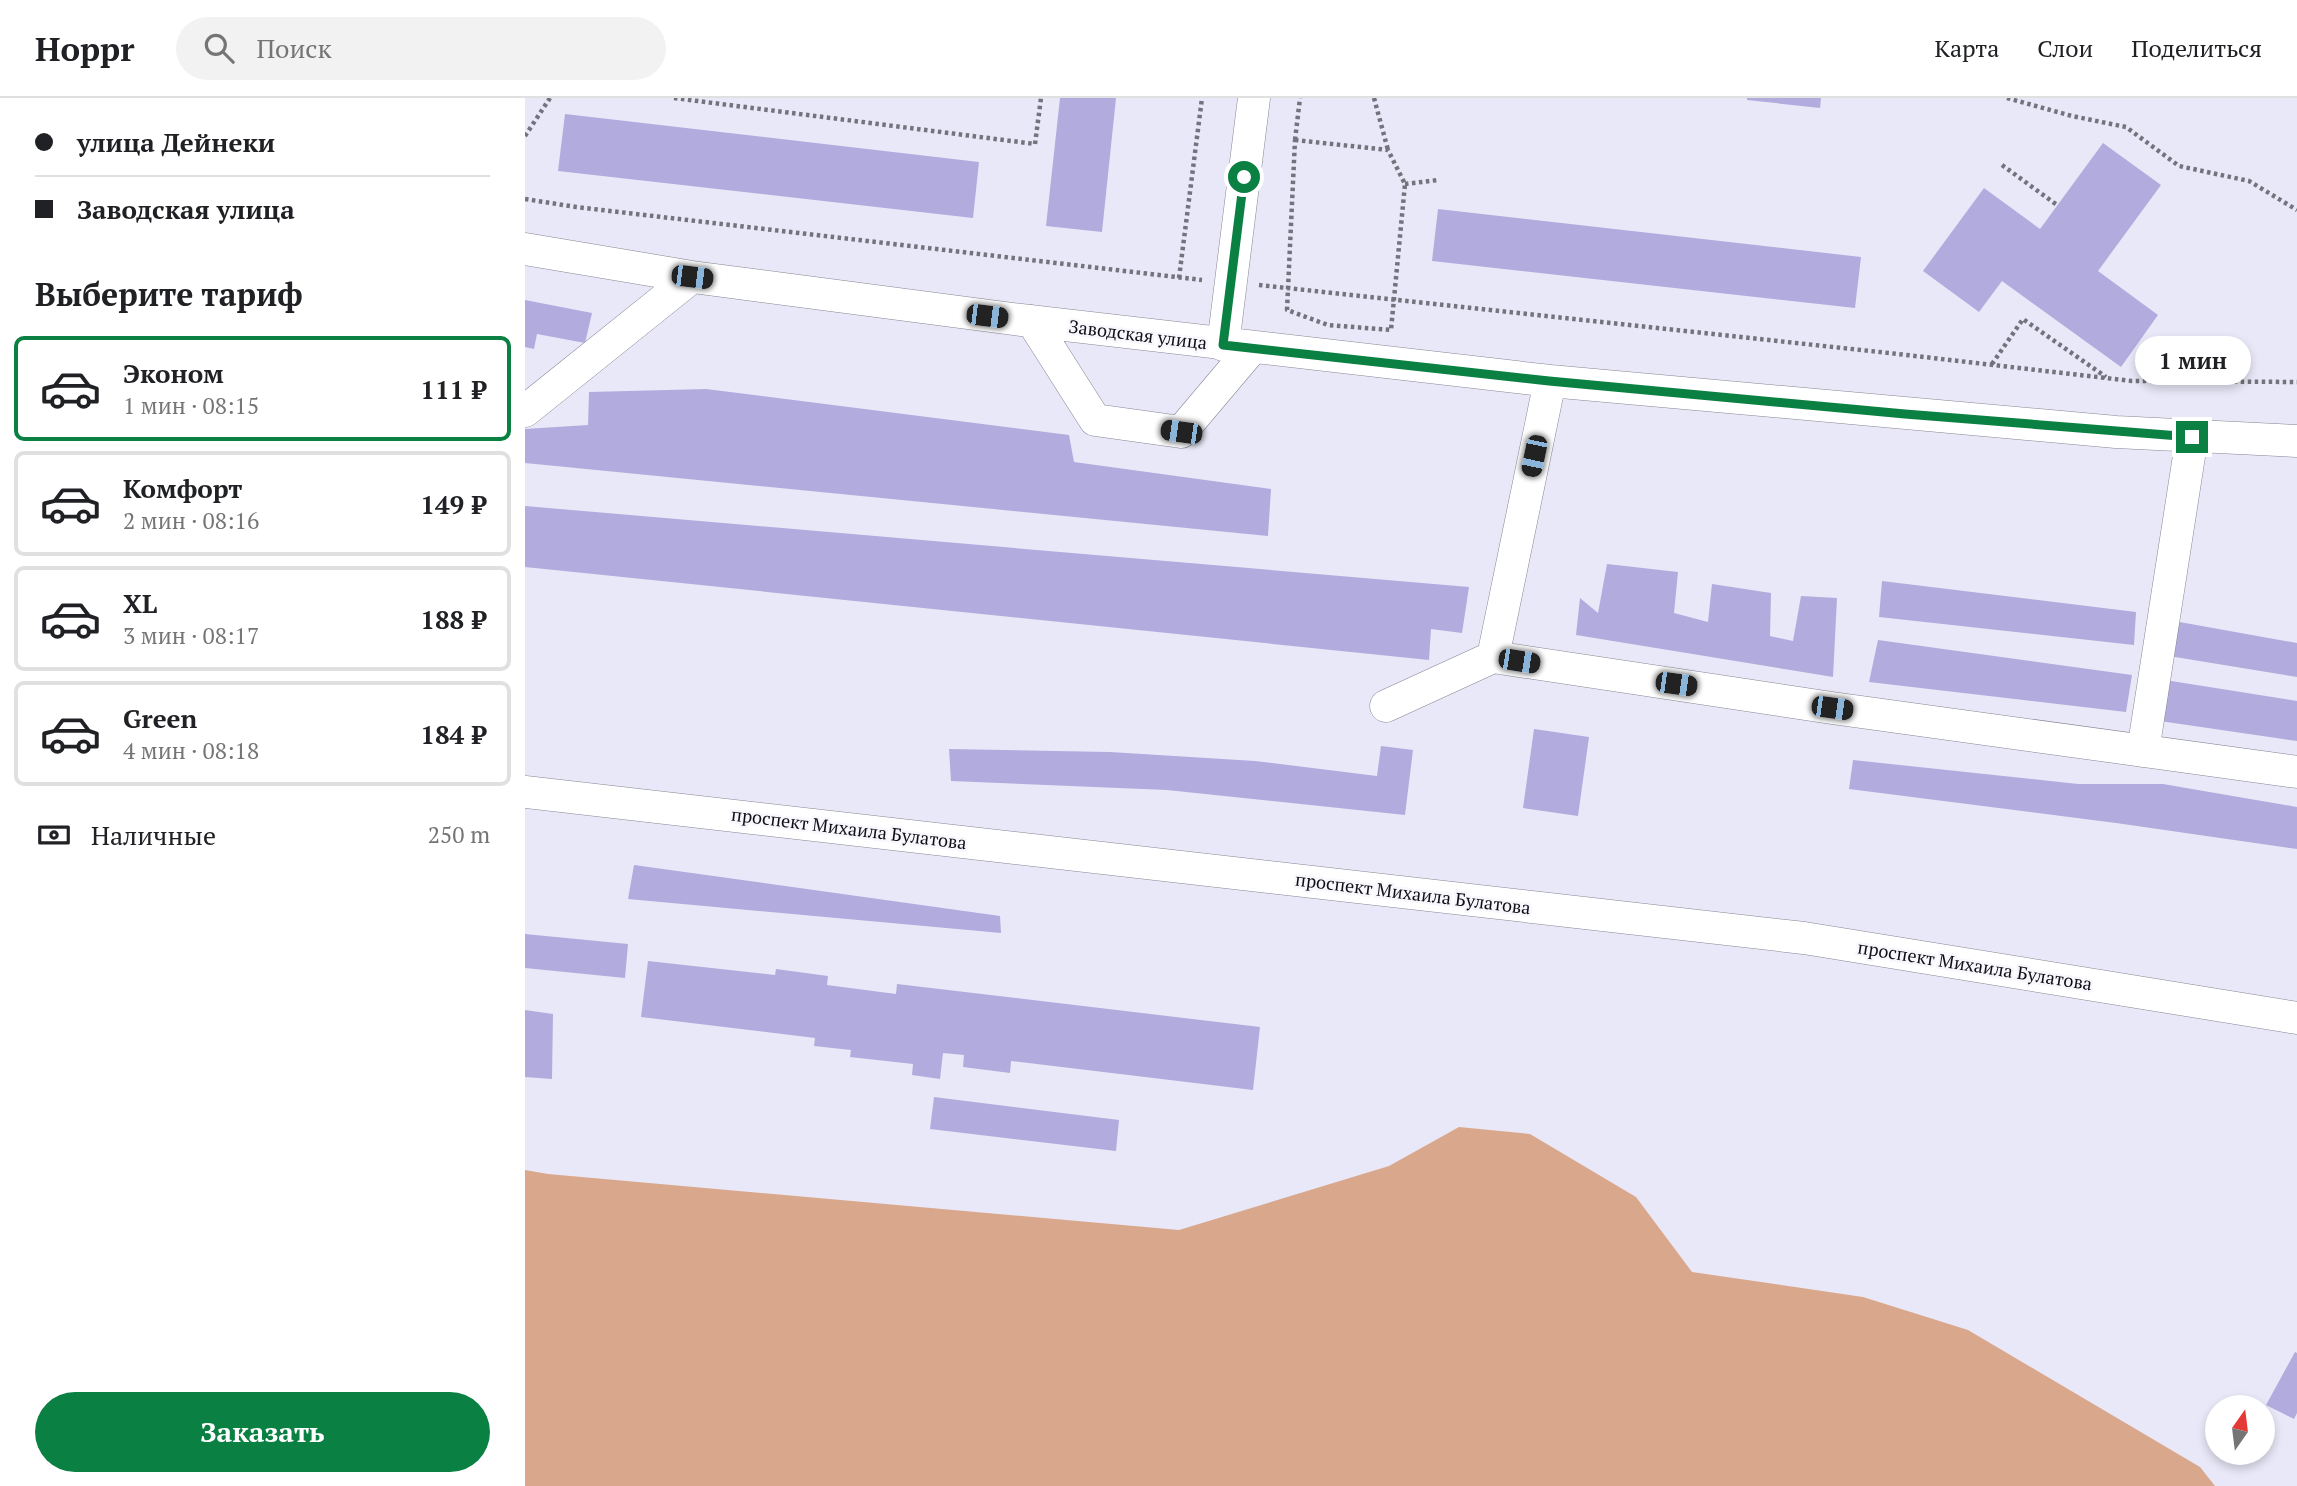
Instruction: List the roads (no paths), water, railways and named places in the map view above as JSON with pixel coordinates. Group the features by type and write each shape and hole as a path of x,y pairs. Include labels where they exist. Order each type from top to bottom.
{"street":[{"path":"1032,321 1095,420 1181,432 1238,346 1231,283 1254,98"},
{"name":"Заводская улица","path":"525,249 692,277 1032,321 1549,381 1905,414 2192,437 2297,441"},
{"path":"525,411 692,277"},
{"path":"1493,657 1549,381"},
{"path":"2143,751 2192,437"},
{"path":"1386,706 1493,657 1832,708 2297,772"},
{"name":"проспект Михаила Булатова","path":"525,792 1804,938 2297,1018"}]}
